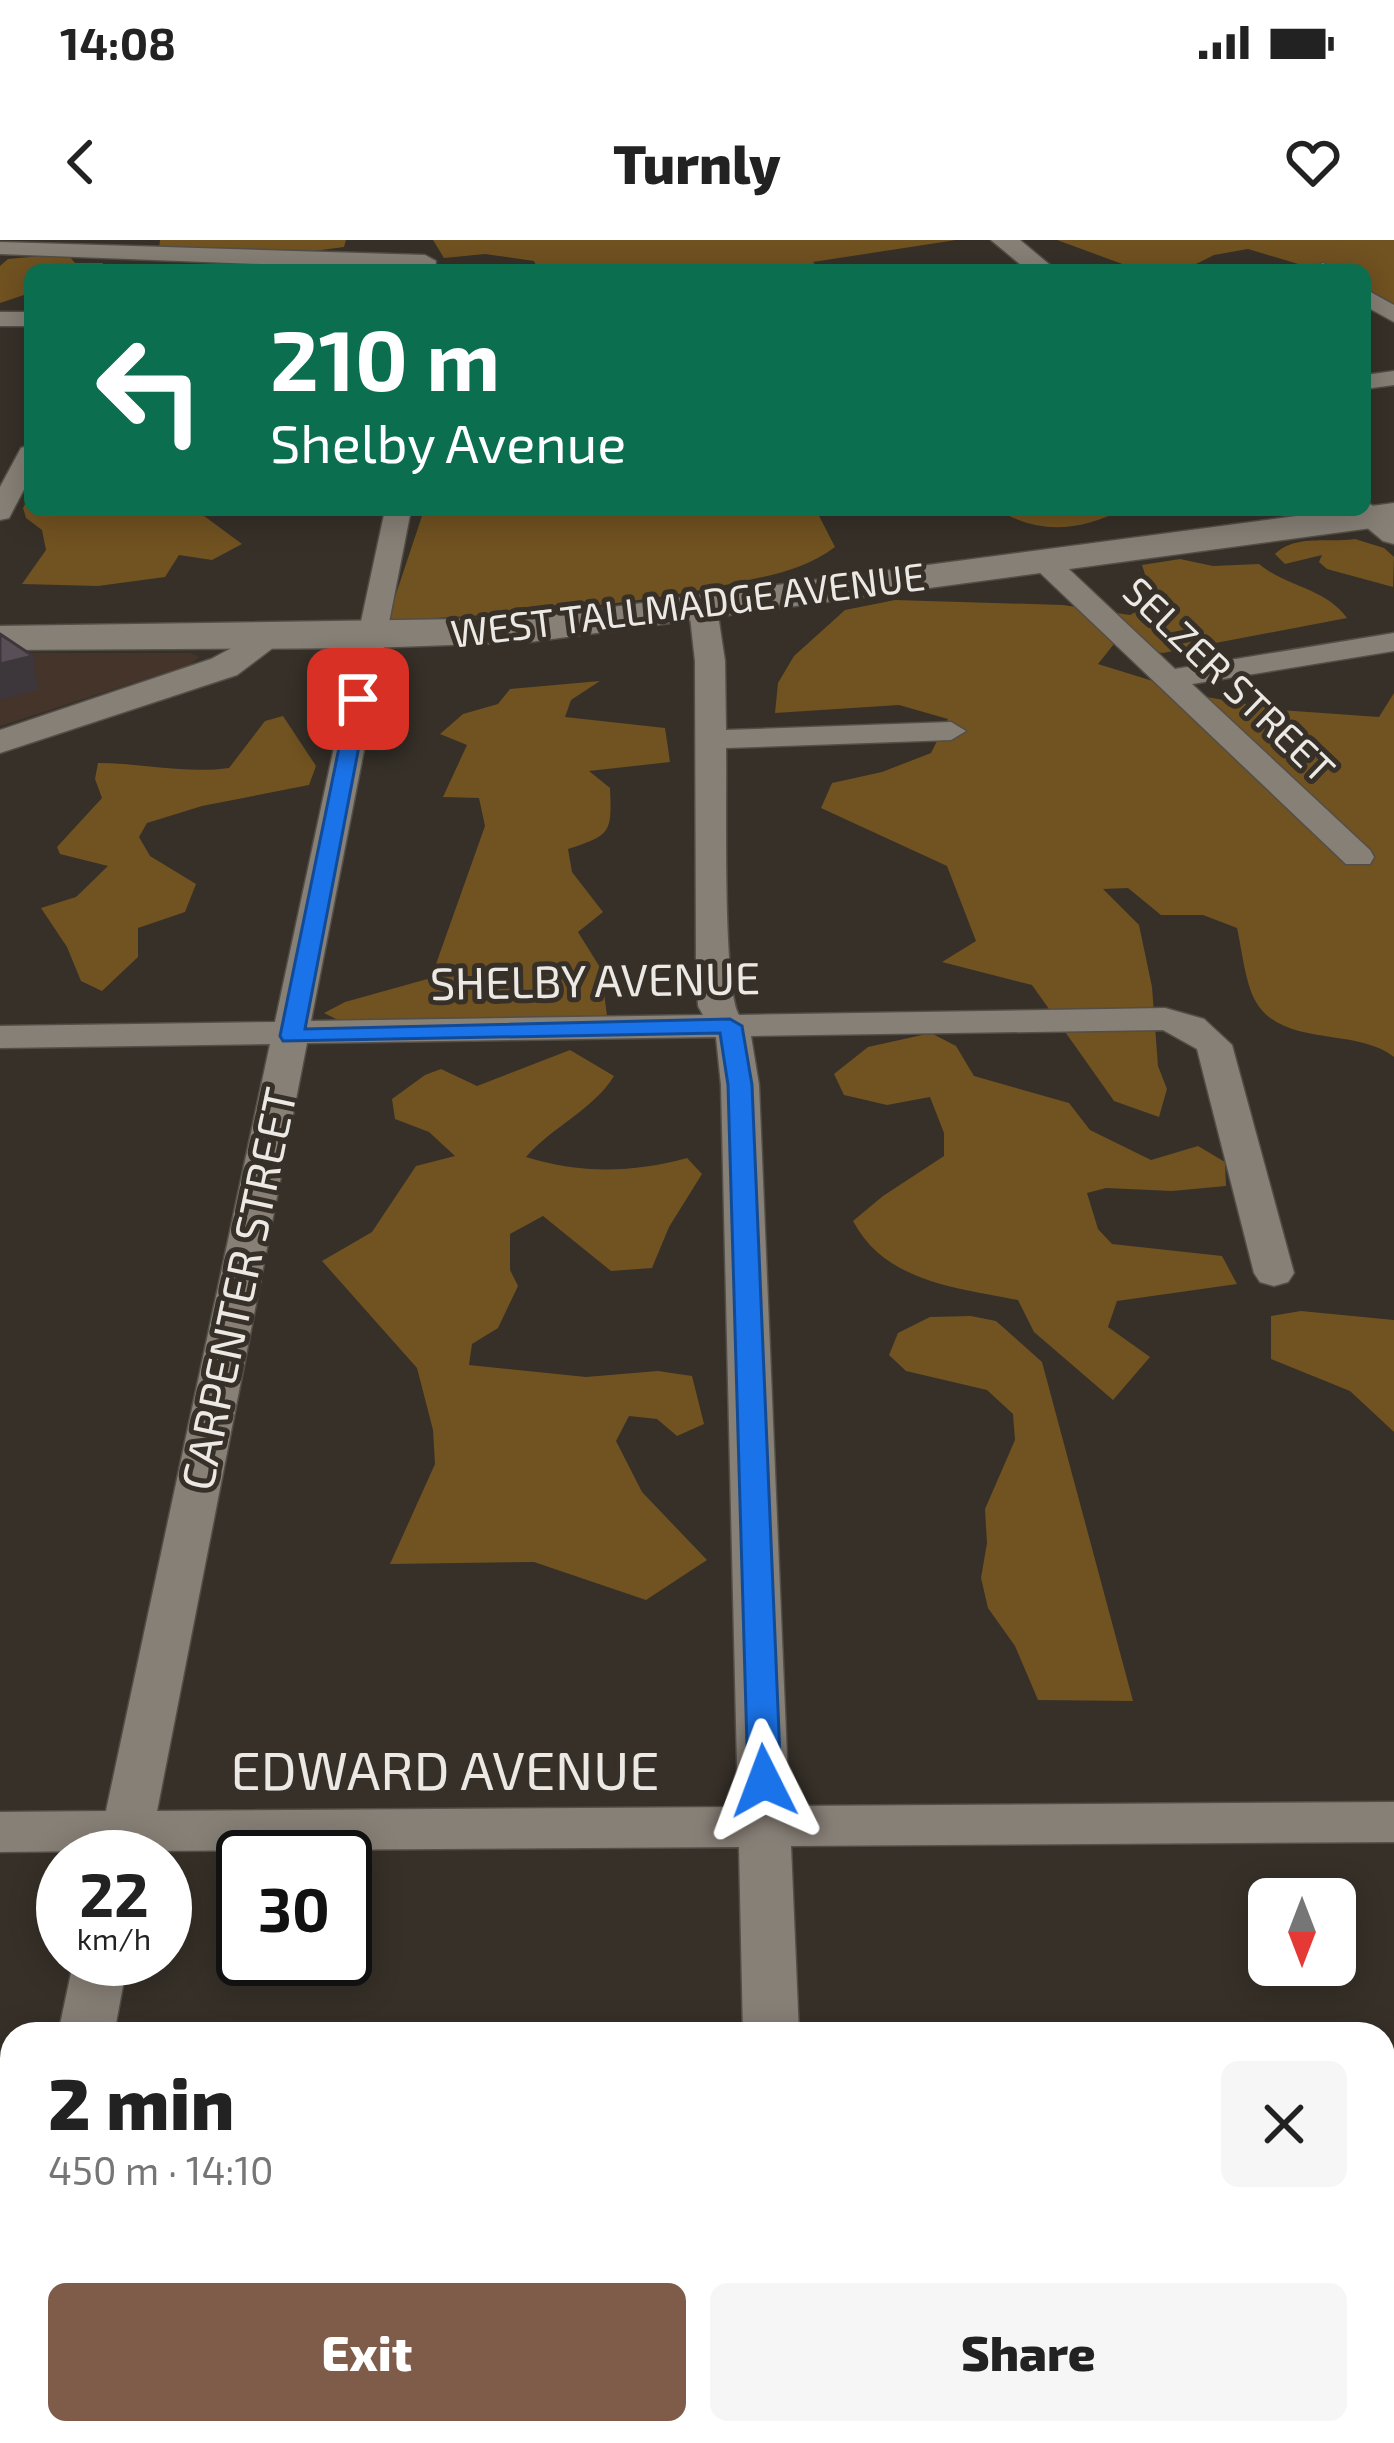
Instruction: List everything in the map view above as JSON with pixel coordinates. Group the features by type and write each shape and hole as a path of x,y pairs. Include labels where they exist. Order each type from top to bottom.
{"main road":[{"name":"WEST TALLMADGE AVENUE","path":"0,638 370,637 530,630 1380,519"}],"street":[{"path":"1004,240 1035,264"},
{"path":"0,248 379,264"},
{"path":"0,512 21,463"},
{"name":"CARPENTER STREET","path":"127,1830 397,516"},
{"name":"SELZER STREET","path":"1045,562 1358,857"},
{"path":"703,608 710,661 716,1006 730,1026 740,1085 771,2022"},
{"path":"0,742 224,668 268,638"},
{"path":"1168,679 1394,642"},
{"path":"708,740 951,731"},
{"name":"SHELBY AVENUE","path":"0,1037 292,1036 1140,1017 1191,1027 1214,1046 1274,1273"},
{"name":"EDWARD AVENUE","path":"192,1843 767,1828 1394,1822"},
{"name":"EDWARD AVENUE","path":"0,1832 36,1836"},
{"path":"88,2022 96,1986"}],"shaded area":[{"path":"160,240 346,240 344,247 306,252 159,249"},
{"path":"433,240 956,240 815,264 535,264 485,254 444,258"},
{"path":"1057,240 1394,240 1394,305 1371,295 1371,264 1298,264 1248,249 1214,255 1196,264 1122,264"},
{"path":"53,255 69,256 75,263 103,263 24,264 24,295 0,303 0,266 8,259"},
{"path":"204,516 242,544 212,560 179,555 165,577 98,586 22,584 46,550 42,530 26,518"},
{"path":"422,516 819,516 835,547 783,572 641,600 387,621"},
{"path":"1010,516 1106,516 1060,527"},
{"path":"1355,539 1384,548 1394,557 1393,587 1327,569 1319,562 1322,555 1285,564 1275,554 1302,542"},
{"path":"1180,559 1213,566 1259,564 1328,600 1347,618 1163,653 1114,644 1098,664 1201,696 1280,710 1379,717 1394,693 1394,1057 1360,1042 1302,1032 1268,1016 1249,986 1237,928 1203,915 1161,915 1128,888 1103,889 1139,925 1152,987 1158,1066 1167,1089 1159,1117 1114,1101 1032,985 942,962 976,941 947,866 821,808 832,783 882,772 931,753 948,719 899,705 775,713 778,683 794,656 845,610 895,600 1063,605 1130,615 1168,595 1149,587 1142,565"},
{"path":"0,653 191,653 200,657 189,665 0,726"},
{"path":"600,681 571,700 565,717 665,728 670,762 589,771 610,788 609,823 601,835 568,849 572,872 603,912 578,932 601,969 607,1016 346,1024 324,1013 345,1002 431,978 485,826 479,798 443,797 467,745 440,734 463,714 498,704 510,689"},
{"path":"283,716 316,766 309,785 202,806 147,823 139,837 150,856 196,884 185,912 138,928 138,957 102,991 81,981 67,947 41,908 76,897 108,866 60,854 57,847 102,798 95,779 98,763 229,768 265,721"},
{"path":"931,1033 956,1046 974,1076 1069,1103 1090,1130 1151,1160 1198,1146 1225,1162 1226,1186 1172,1191 1106,1188 1087,1193 1098,1229 1112,1244 1222,1256 1237,1284 1117,1301 1108,1327 1150,1357 1113,1400 1034,1332 1018,1300 947,1286 903,1270 867,1241 853,1221 944,1156 944,1133 930,1097 887,1105 844,1095 834,1074 868,1047"},
{"path":"570,1050 614,1076 526,1157 606,1170 687,1158 702,1174 669,1227 652,1268 611,1271 543,1216 510,1234 510,1270 518,1286 498,1328 472,1344 469,1365 586,1377 658,1371 692,1376 704,1424 677,1436 657,1419 629,1416 616,1441 642,1492 707,1560 646,1600 534,1562 390,1564 435,1464 433,1430 417,1368 322,1261 372,1232 416,1166 455,1156 429,1132 395,1119 392,1099 441,1069 477,1086"},
{"path":"1301,1311 1394,1320 1394,1432 1350,1391 1271,1359 1271,1316"},
{"path":"930,1317 996,1321 1042,1362 1133,1701 1038,1700 1015,1646 988,1608 981,1578 987,1543 985,1509 1015,1440 1013,1414 987,1390 906,1371 889,1355 898,1333"}],"building":[{"path":"0,634 33,656 0,664"}],"route":[{"path":"358,699 292,1036 730,1026 735,1039 764,1781"}]}
